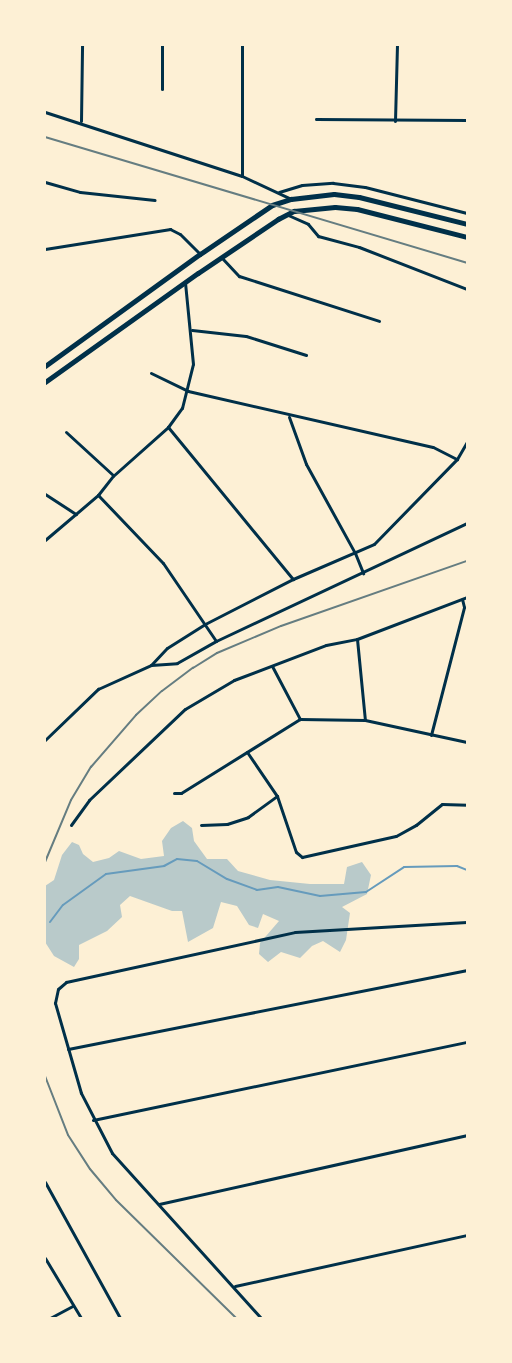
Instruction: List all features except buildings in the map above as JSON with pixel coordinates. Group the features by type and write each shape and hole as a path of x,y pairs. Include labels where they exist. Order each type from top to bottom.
{"main road":[{"path":"45,366 272,205 291,199 334,194 359,196 467,224"},
{"path":"45,382 221,257 294,212 334,207 357,209 467,237"}],"street":[{"path":"81,122 82,45"},
{"path":"162,45 162,89"},
{"path":"242,45 242,176"},
{"path":"395,121 397,45"},
{"path":"45,112 242,176 291,199"},
{"path":"315,119 467,120"},
{"path":"45,182 80,192 155,200"},
{"path":"279,192 302,185 333,183 365,187 467,213"},
{"path":"287,215 308,224 318,236 359,247 467,289"},
{"path":"45,249 170,229 180,234 200,254"},
{"path":"221,257 238,276 379,321"},
{"path":"45,540 98,495 113,476 168,427 182,408 194,364 185,282"},
{"path":"192,330 246,336 306,355"},
{"path":"151,373 188,392 289,417 433,447 457,459"},
{"path":"289,417 306,464 355,553 363,573"},
{"path":"168,427 293,579"},
{"path":"66,432 113,476"},
{"path":"151,665 167,648 205,624 293,579 374,544 457,459 467,442"},
{"path":"45,494 76,514"},
{"path":"98,495 163,563 216,641"},
{"path":"45,740 98,689 151,665 177,663 216,641 467,523"},
{"path":"71,825 89,800 185,709 234,680 326,645 357,639 465,598 465,608 431,735"},
{"path":"357,639 365,720"},
{"path":"272,666 300,718"},
{"path":"174,793 181,793 300,718 365,720 467,742"},
{"path":"247,752 277,796 296,852 302,857 396,836 416,825 442,804 467,806"},
{"path":"201,825 227,824 248,817 277,796"},
{"path":"261,1318 235,1286 112,1153 81,1093 55,1003 58,989 66,982 295,932 467,922"},
{"path":"68,1049 467,970"},
{"path":"93,1120 467,1042"},
{"path":"159,1204 467,1135"},
{"path":"45,1182 120,1318"},
{"path":"235,1286 467,1235"},
{"path":"45,1258 81,1318"},
{"path":"50,1318 73,1306"}],"shaded area":[{"path":"183,821 192,828 194,841 207,859 227,859 238,871 270,880 310,884 344,884 347,867 362,862 371,875 367,894 342,907 350,913 346,940 340,952 323,941 312,946 300,958 281,952 268,962 259,954 260,943 279,921 263,914 258,928 249,925 237,906 221,902 213,928 188,942 182,911 172,911 130,896 120,905 122,917 107,931 79,945 79,959 74,967 54,956 45,942 45,886 54,880 62,855 72,842 79,845 83,854 93,862 109,858 119,851 141,859 164,856 162,841 171,828"}],"waterway":[{"path":"50,922 63,905 106,874 164,866 177,859 197,861 227,879 257,890 278,887 320,896 366,892 404,867 457,866 467,870"}],"railway":[{"path":"45,137 467,263"},
{"path":"45,862 71,800 91,767 136,715 162,691 193,668 217,653 281,626 467,561"},
{"path":"45,1076 68,1135 90,1169 116,1200 236,1318"}]}
